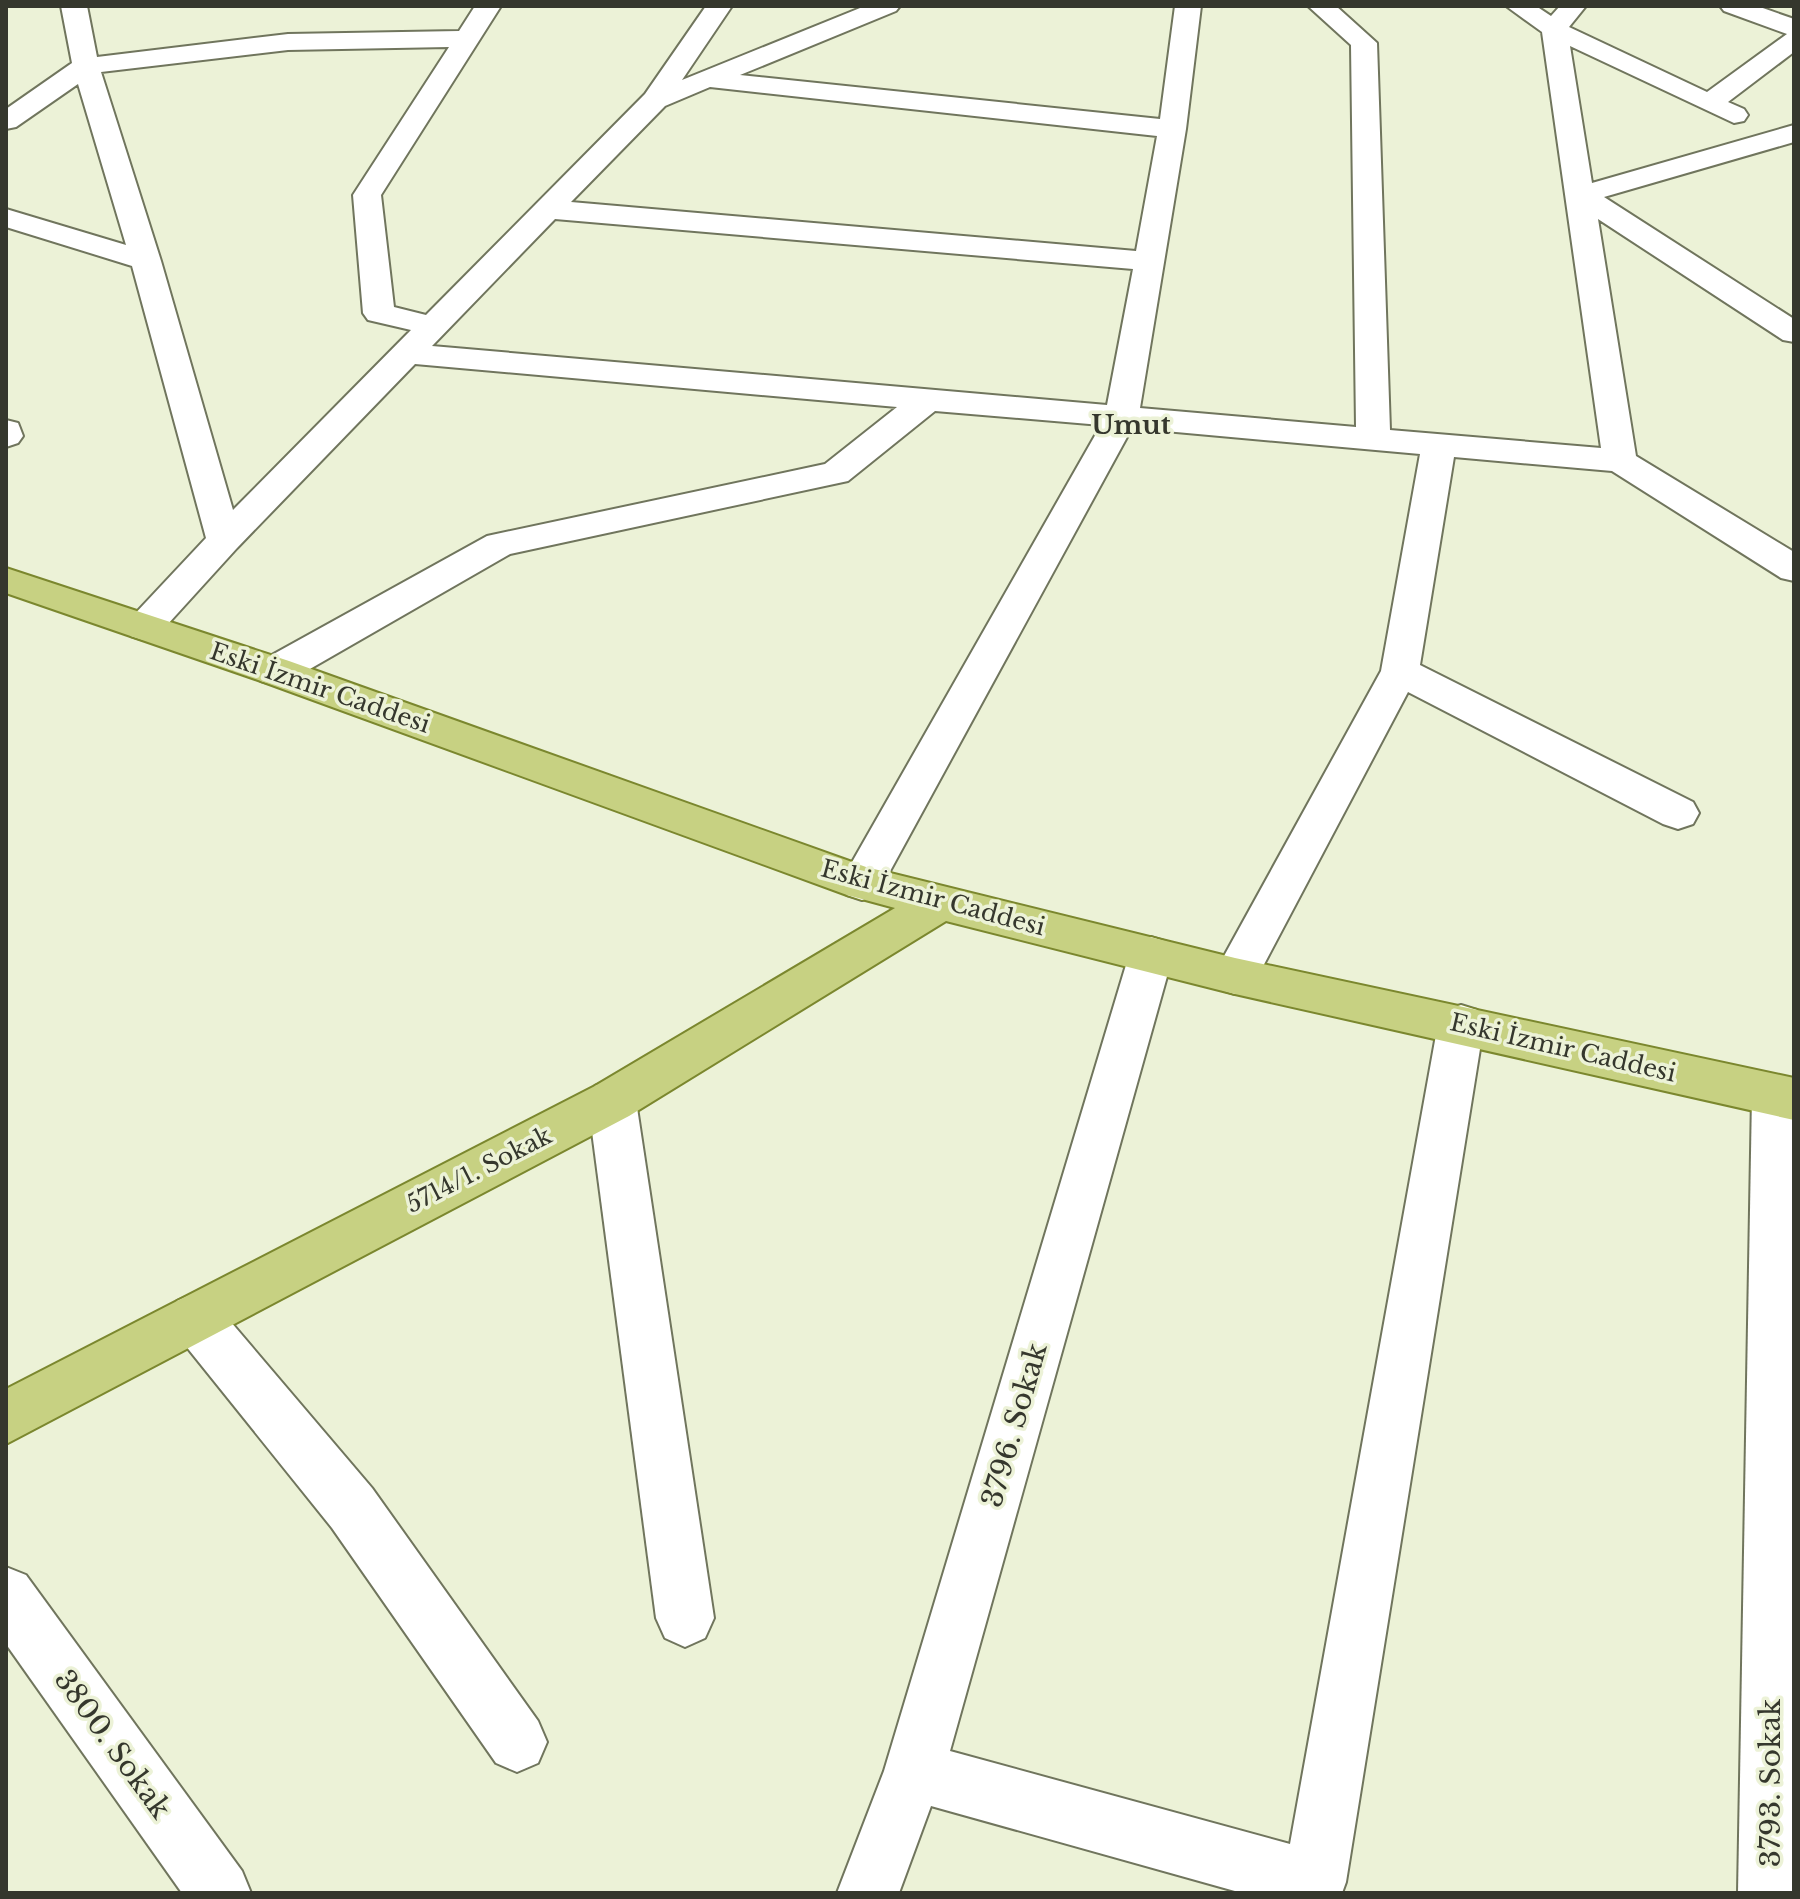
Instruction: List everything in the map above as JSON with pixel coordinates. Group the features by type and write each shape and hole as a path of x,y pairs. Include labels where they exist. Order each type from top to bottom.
{"main road":[{"name":"Eski İzmir Caddesi","path":"6,580 275,671 862,883 1235,976 1785,1098"},
{"name":"5714/1. Sokak","path":"6,1417 612,1101 940,903"}],"street":[{"path":"74,6 86,66 146,261 224,540"},
{"path":"435,327 379,313 367,195 464,39 488,6"},
{"path":"144,627 224,540 655,100 719,6"},
{"path":"655,100 887,6"},
{"path":"862,883 1122,417 1172,129 1188,6"},
{"path":"1321,6 1364,43 1373,441"},
{"path":"1519,6 1554,29 1709,103 1787,135"},
{"path":"1573,6 1554,29 1620,461"},
{"path":"1733,6 1794,28"},
{"path":"6,121 86,66 288,42 464,39"},
{"path":"1709,103 1794,40"},
{"path":"708,80 1172,129"},
{"path":"1581,195 1787,135"},
{"path":"1581,195 1794,333"},
{"path":"546,209 1147,261"},
{"path":"6,218 146,261"},
{"path":"408,354 1620,461 1794,569"},
{"path":"275,671 500,544 836,473 926,401"},
{"path":"1235,976 1400,671 1439,445"},
{"path":"1400,671 1678,813"},
{"name":"3796. Sokak","path":"868,1893 914,1771 1151,955"},
{"path":"914,1771 1326,1889 1461,1024"},
{"name":"3793. Sokak","path":"1769,1893 1785,1098"},
{"path":"612,1101 685,1618"},
{"path":"195,1318 352,1508 517,1742"},
{"name":"3800. Sokak","path":"6,1595 220,1893"}],"district":[{"name":"Umut","path":"1131,425"}]}
